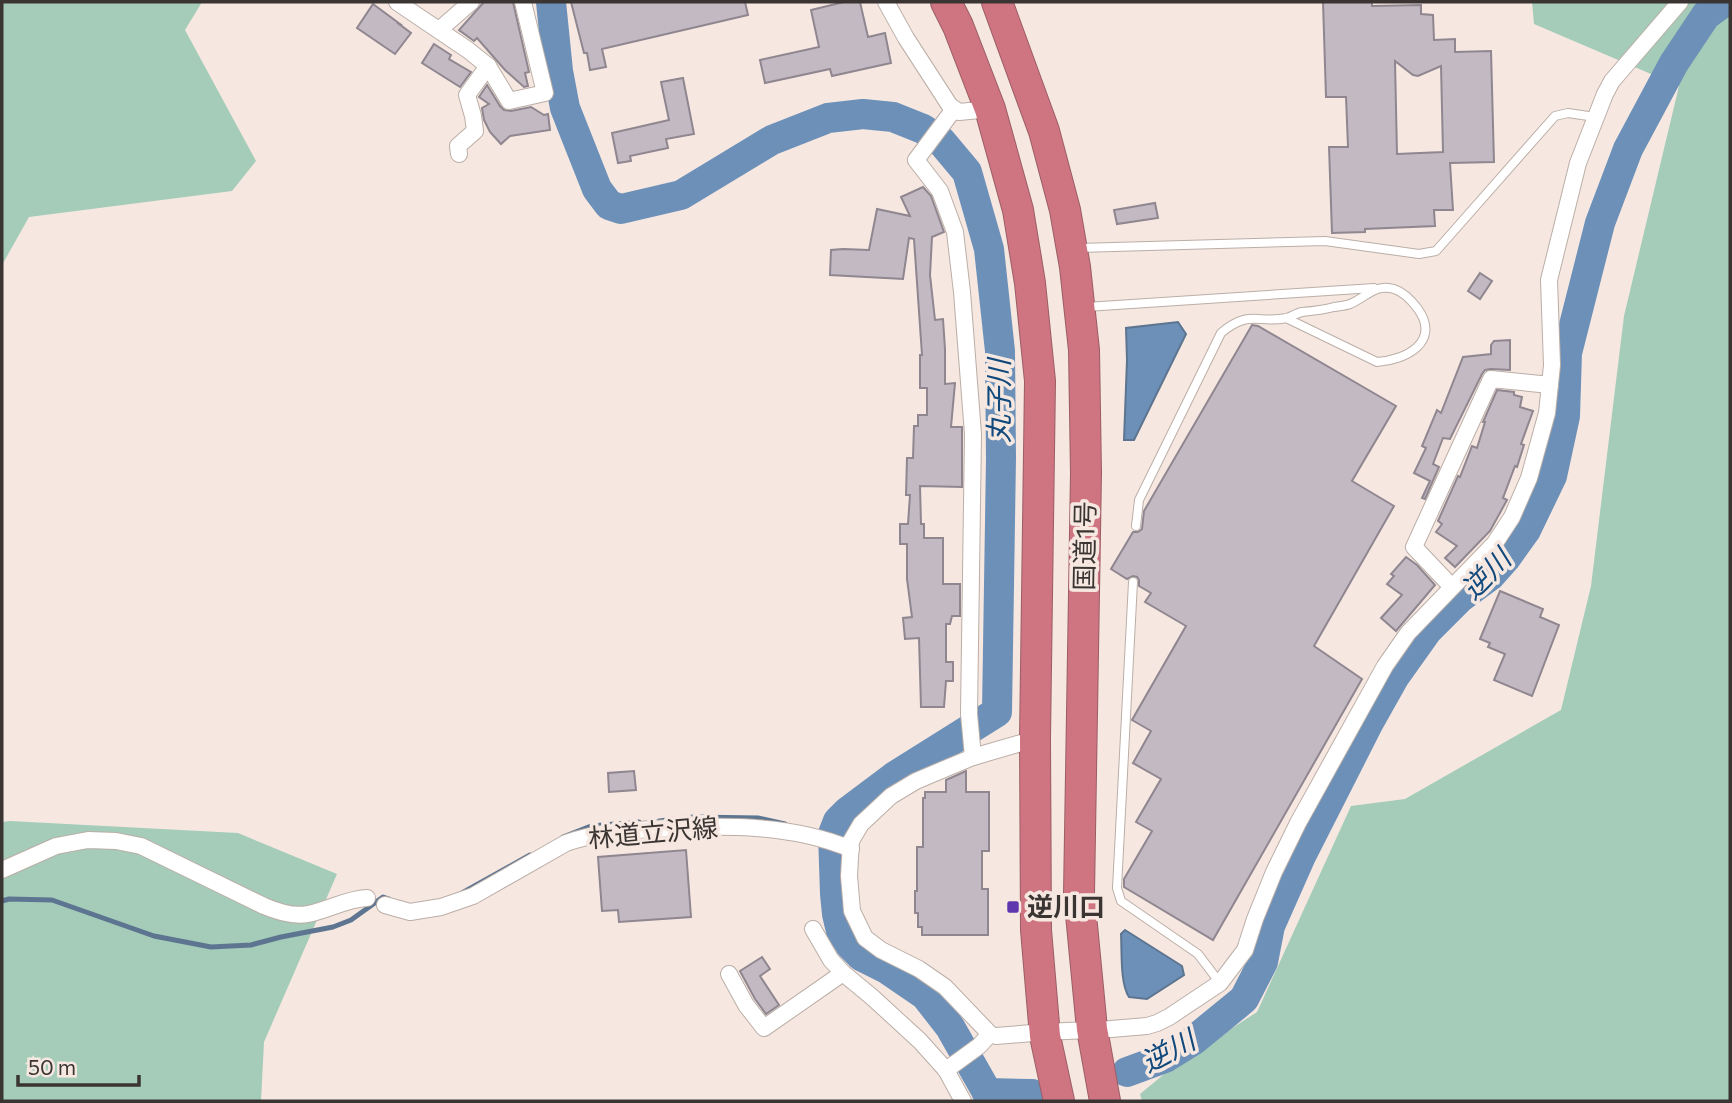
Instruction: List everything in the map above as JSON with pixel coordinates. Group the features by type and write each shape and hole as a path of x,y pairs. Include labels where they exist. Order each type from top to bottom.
{"highway":[{"name":"国道1号","path":"946,2 990,109 1018,210 1030,284 1040,381 1035,739 1036,930 1045,1032 1059,1101"},
{"name":"国道1号","path":"997,2 1044,131 1065,210 1084,350 1086,473 1079,894 1092,1030 1105,1101"}],"street":[{"path":"397,2 488,66 509,101 545,93 523,2"},
{"path":"439,30 471,2"},
{"path":"886,2 950,106 959,112 990,109"},
{"path":"950,1067 984,1040 996,1036 1131,1028 1157,1023 1220,983 1245,950 1274,872 1298,823 1385,666 1408,633 1495,543 1512,517 1529,478 1547,413 1552,365 1549,280 1578,163 1612,81 1680,2"},
{"path":"459,154 458,146 475,131 467,95 488,66"},
{"path":"954,109 916,160 940,191 955,232 962,292 973,434 969,718 973,754"},
{"path":"1452,587 1414,547 1491,379 1550,385"},
{"path":"984,1040 945,987 919,969 880,950 865,938 852,911 846,847 861,824 891,796 973,754 1035,739"},
{"name":"林道立沢線","path":"385,905 410,912 441,907 474,896 566,843 603,834 702,826 761,828 813,836 846,847"},
{"path":"2,870 56,846 88,840 116,841 141,846 283,914 306,915 353,898 367,898"},
{"path":"813,929 831,960 843,973 950,1067 963,1101"},
{"path":"729,974 746,1005 764,1028 843,973"}],"lane":[{"path":"1071,248 1325,241 1419,254 1436,251 1555,116 1568,113 1595,117"},
{"path":"1136,526 1139,500 1221,333 1243,319 1286,318 1299,313 1350,304 1377,288"},
{"path":"1079,307 1393,288 1410,299 1425,321 1425,336 1414,351 1392,361 1377,362 1286,318"},
{"path":"1133,582 1117,888 1121,901 1198,954 1220,983"}],"green space":[{"path":"2,2 202,2 185,30 256,161 232,191 29,217 2,265"},
{"path":"1532,2 1730,2 1730,1101 1142,1101 1140,1094 1175,1065 1257,1012 1351,806 1405,799 1561,710 1591,586 1624,316 1679,86 1534,24"},
{"path":"2,822 238,833 337,874 264,1042 261,1101 2,1101"}],"water":[{"path":"1178,322 1186,334 1134,440 1124,440 1126,328"},
{"path":"1125,930 1182,966 1184,975 1147,999 1129,997 1122,967 1121,934"}],"building":[{"path":"484,2 513,2 529,72 525,73 528,86 524,87 505,70 477,38 474,41 459,30"},
{"path":"571,2 745,2 748,15 602,49 606,67 590,70"},
{"path":"844,2 860,2 868,37 885,33 891,63 832,76 830,69 765,83 760,60 819,47 811,10"},
{"path":"1323,2 1372,2 1372,6 1421,5 1421,14 1433,15 1434,40 1455,39 1455,52 1491,51 1494,162 1450,163 1453,210 1434,210 1435,226 1332,233 1329,147 1348,147 1346,97 1326,97","holes":["1395,61 1418,76 1441,66 1443,152 1397,154"]},
{"path":"373,4 411,33 395,54 357,28"},
{"path":"434,44 451,55 449,59 471,72 460,87 422,63"},
{"path":"683,78 694,134 666,139 668,148 630,156 631,161 618,163 612,133 669,120 661,82"},
{"path":"487,85 504,110 531,107 544,115 548,114 550,130 510,136 501,144 484,120 482,108 489,104 479,97"},
{"path":"923,187 931,196 944,232 932,237 930,275 935,320 943,319 945,384 955,383 951,427 962,427 962,487 920,486 924,538 943,538 943,584 960,584 960,616 952,616 950,624 946,624 946,662 953,662 953,681 946,681 944,707 921,707 919,638 905,639 903,618 912,617 907,579 907,544 900,544 900,524 908,524 910,495 906,495 907,458 913,458 914,426 918,426 918,415 927,415 927,388 920,388 922,355 914,239 909,238 903,279 830,275 831,250 869,250 877,209 910,216 901,197"},
{"path":"1155,203 1158,218 1117,224 1114,210"},
{"path":"1480,273 1492,281 1480,299 1468,291"},
{"path":"1252,325 1396,406 1352,481 1394,506 1314,646 1362,679 1213,940 1124,887 1124,879 1152,831 1136,822 1161,779 1133,763 1151,731 1132,720 1186,626 1145,602 1151,593 1139,586 1137,577 1127,579 1111,569 1133,532 1142,529 1144,511"},
{"path":"1510,340 1510,370 1491,369 1482,374 1450,439 1443,438 1433,464 1439,467 1425,499 1422,498 1430,481 1414,473 1426,448 1422,446 1437,410 1441,413 1463,357 1491,354 1494,341"},
{"path":"1497,390 1514,392 1514,395 1522,397 1520,407 1533,411 1521,444 1524,445 1517,467 1515,466 1503,498 1507,500 1490,531 1455,567 1445,558 1457,546 1436,532 1442,524 1438,521 1472,446 1477,448 1483,422"},
{"path":"1406,557 1435,585 1396,631 1381,618 1402,595 1387,584 1394,576 1391,574"},
{"path":"1500,591 1543,609 1540,617 1559,625 1532,696 1494,680 1505,654 1488,647 1490,643 1480,639"},
{"path":"634,771 636,790 609,792 608,773"},
{"path":"966,771 966,792 989,792 989,851 982,851 982,889 988,889 988,935 922,935 922,927 918,927 918,913 915,913 915,891 917,847 923,847 923,798 925,792 946,792 946,780"},
{"path":"686,850 691,917 619,922 618,910 602,911 598,857"},
{"path":"762,957 770,969 760,976 779,1005 766,1014 740,971"}],"waterway":[{"name":"丸子川","path":"551,2 565,108 597,189 609,205 621,209 681,195 772,140 828,118 863,114 893,117 923,129 941,141 967,172 989,249 1000,351 997,712 895,776 847,812 838,821 833,834 835,894 841,931 861,956 887,969 925,995 950,1027 992,1101"},
{"name":"逆川","path":"1127,1072 1165,1058 1194,1040 1244,999 1263,962 1270,926 1301,856 1395,676 1427,631 1460,598 1490,576 1526,530 1552,476 1565,416 1567,353 1600,223 1628,149 1674,63 1706,15 1724,2"},
{"path":"659,821 694,817 758,818 785,824"},
{"path":"563,837 591,826 639,822"},
{"path":"462,893 530,855"},
{"path":"2,901 52,900 154,936 211,947 251,945 333,927 351,920 383,897 389,899"},
{"name":"逆川","path":"987,1093 1032,1094"}],"place":[{"name":"逆川口","path":"1013,907"}]}
